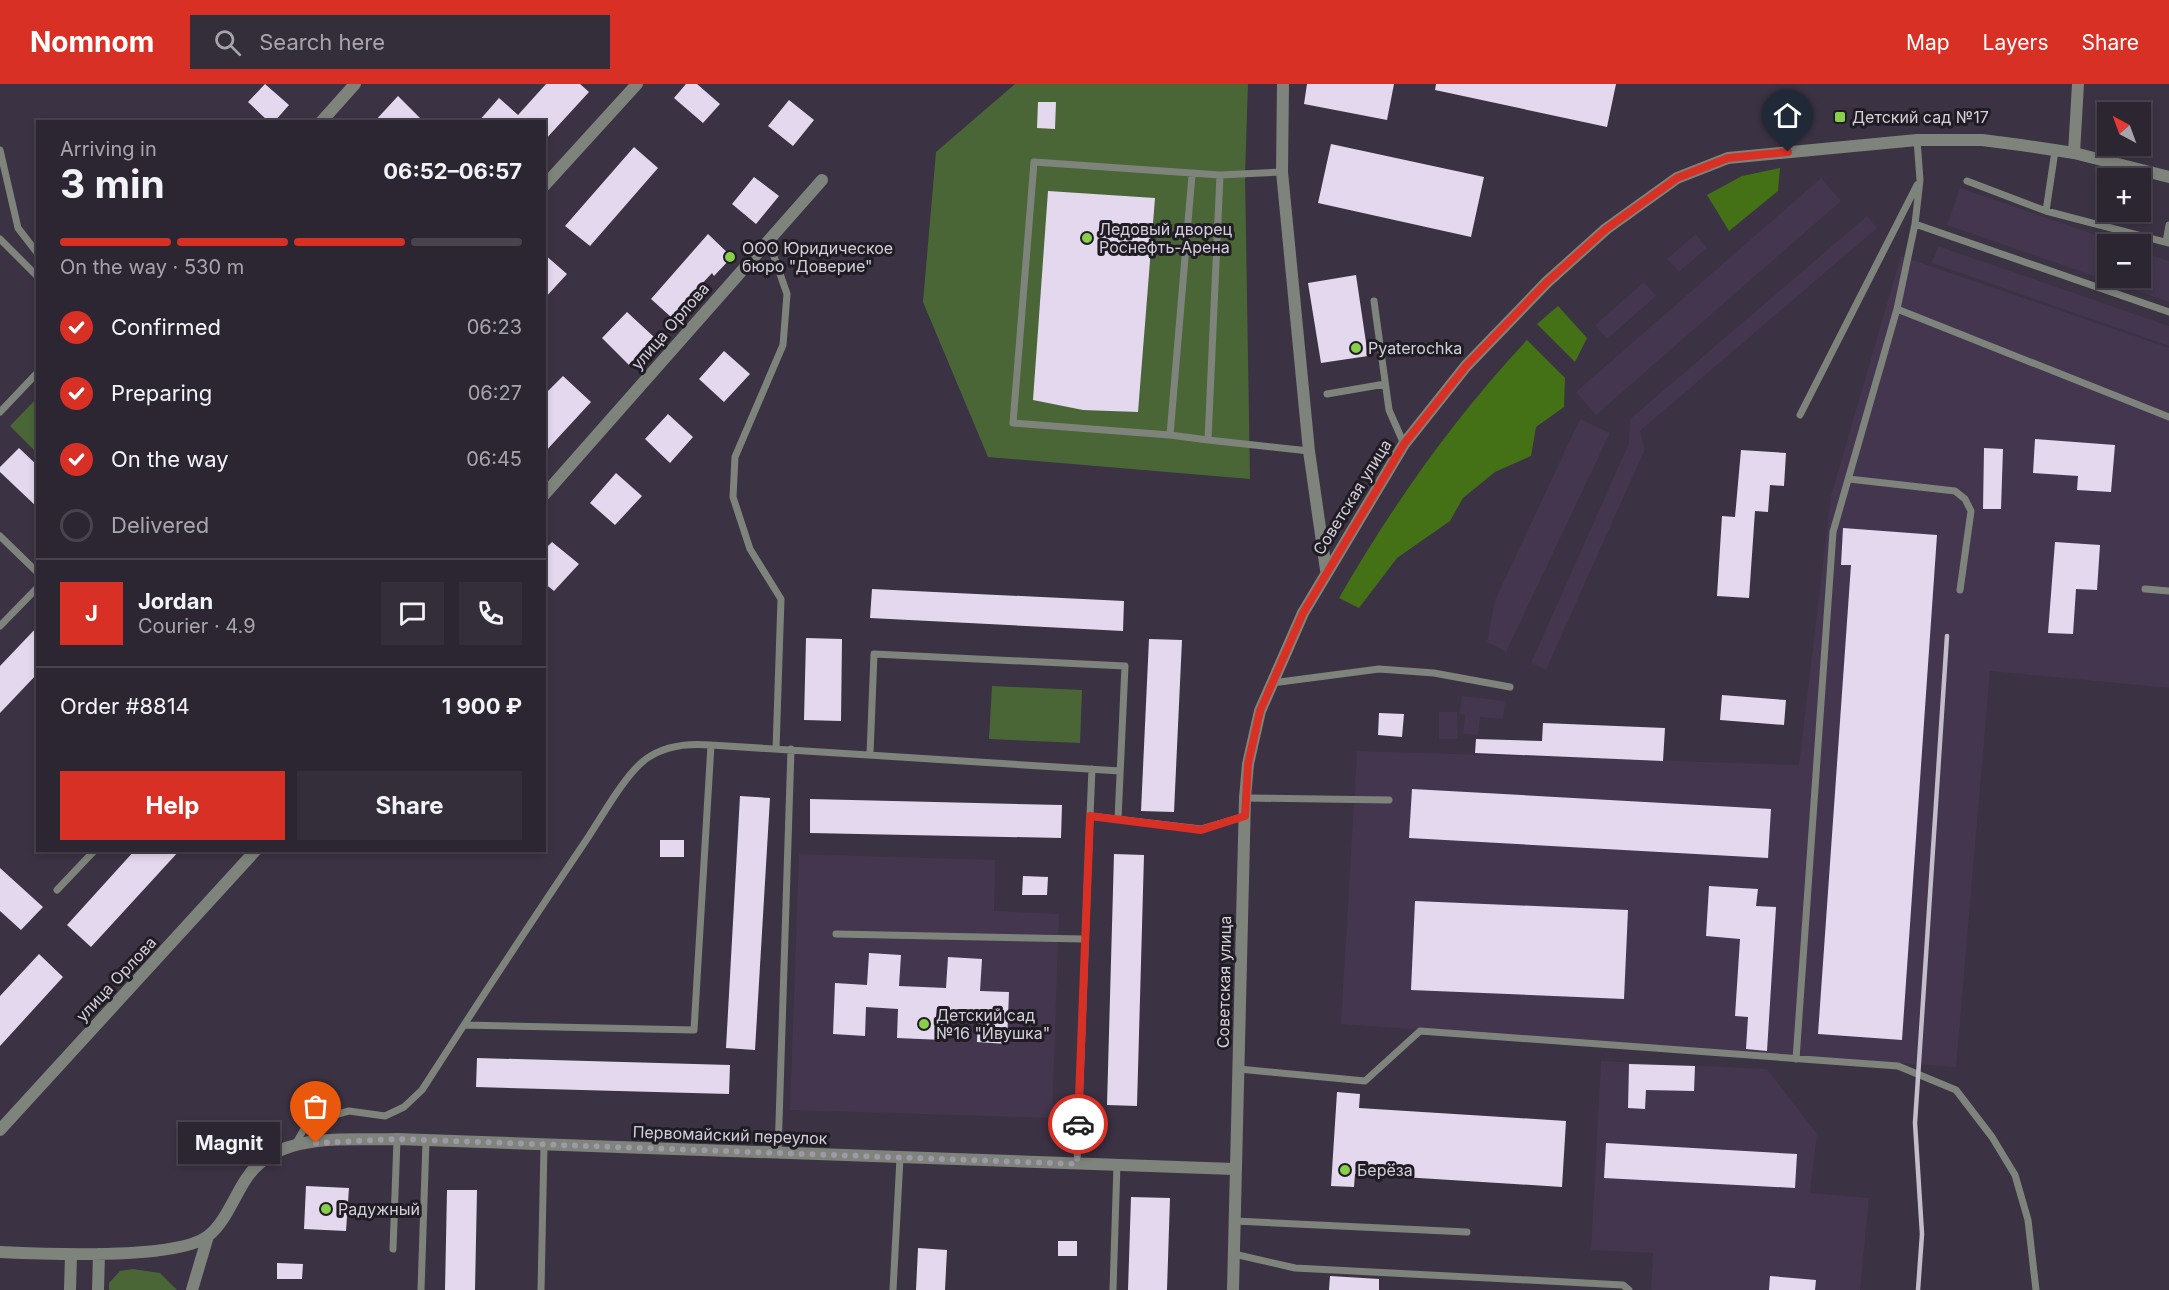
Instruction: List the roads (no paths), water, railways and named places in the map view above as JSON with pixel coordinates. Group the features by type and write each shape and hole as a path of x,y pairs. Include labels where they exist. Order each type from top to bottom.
{"street":[{"path":"323,120 355,84"},
{"path":"546,184 637,84"},
{"path":"1283,84 1282,172 1309,451 1326,570"},
{"path":"2074,153 2078,84"},
{"name":"Советская улица","path":"1233,1290 1234,1169 1239,1069 1245,798 1253,733 1303,613 1326,570 1404,444 1466,366 1547,282 1606,229 1677,178 1728,158 1917,140 1982,140 2074,153 2169,177"},
{"name":"улица Орлова","path":"546,493 822,180"},
{"name":"улица Орлова","path":"0,1130 254,852"},
{"name":"Первомайский переулок","path":"192,1290 208,1236 259,1162 276,1149 297,1143 397,1139 1234,1169"},
{"path":"0,1252 99,1254 180,1247 208,1236"},
{"path":"98,1290 99,1254"},
{"path":"70,1290 71,1255"}],"lane":[{"path":"1796,1059 1833,532 1897,309 1916,224 1920,180 1917,140"},
{"path":"0,150 18,228 36,251"},
{"path":"2046,211 2055,151"},
{"path":"1282,172 1191,175 1034,162 1013,423 1170,435 1309,451"},
{"path":"1170,435 1191,175"},
{"path":"1208,440 1220,175"},
{"path":"1800,416 1920,180"},
{"path":"1967,181 2046,211 2168,243 2169,225"},
{"path":"1916,224 2169,312"},
{"path":"0,239 36,275"},
{"path":"768,239 787,294 783,345 735,457 733,496 750,549 781,599 776,749"},
{"path":"1374,301 1389,410 1404,444"},
{"path":"1897,309 2169,417"},
{"path":"0,412 36,374"},
{"path":"1327,394 1385,384"},
{"path":"1849,479 1955,491 1965,499 1971,510 1960,590"},
{"path":"0,537 36,571"},
{"path":"0,626 36,589"},
{"path":"2145,589 2169,591"},
{"path":"870,754 874,654 1125,666 1118,819"},
{"path":"1272,683 1378,669 1434,673 1510,687"},
{"path":"297,1143 308,1122 349,1111 385,1116 404,1107 422,1090 612,801 645,759 668,747 691,744 791,749 1120,771"},
{"path":"464,1024 694,1030 711,745"},
{"path":"778,1153 791,749"},
{"path":"1077,1164 1092,769"},
{"path":"1245,798 1389,800"},
{"path":"1090,816 1201,830 1245,816"},
{"path":"57,890 93,852"},
{"path":"836,934 1084,939"},
{"path":"1239,1069 1365,1081 1420,1031 1898,1066 1956,1090 1992,1137 2015,1175 2028,1220 2036,1290"},
{"path":"393,1249 397,1139"},
{"path":"421,1290 426,1141"},
{"path":"541,1290 544,1146"},
{"path":"892,1290 900,1158"},
{"path":"1113,1290 1117,1164"},
{"path":"1235,1221 1467,1232"},
{"path":"1234,1254 1295,1268 1623,1285 1629,1290"}],"railway":[{"path":"1918,1290 1922,1234 1915,1123 1947,636"}],"place":[{"name":"Детский сад №17","path":"1840,117"},
{"name":"Ледовый дворец Роснефть-Арена","path":"1087,238"},
{"name":"ООО Юридическое бюро \"Доверие\"","path":"730,257"},
{"name":"Pyaterochka","path":"1356,348"},
{"name":"Детский сад №16 \"Ивушка\"","path":"924,1024"},
{"name":"Magnit","path":"316,1143"},
{"name":"Берёза","path":"1345,1170"},
{"name":"Радужный","path":"326,1209"}]}
